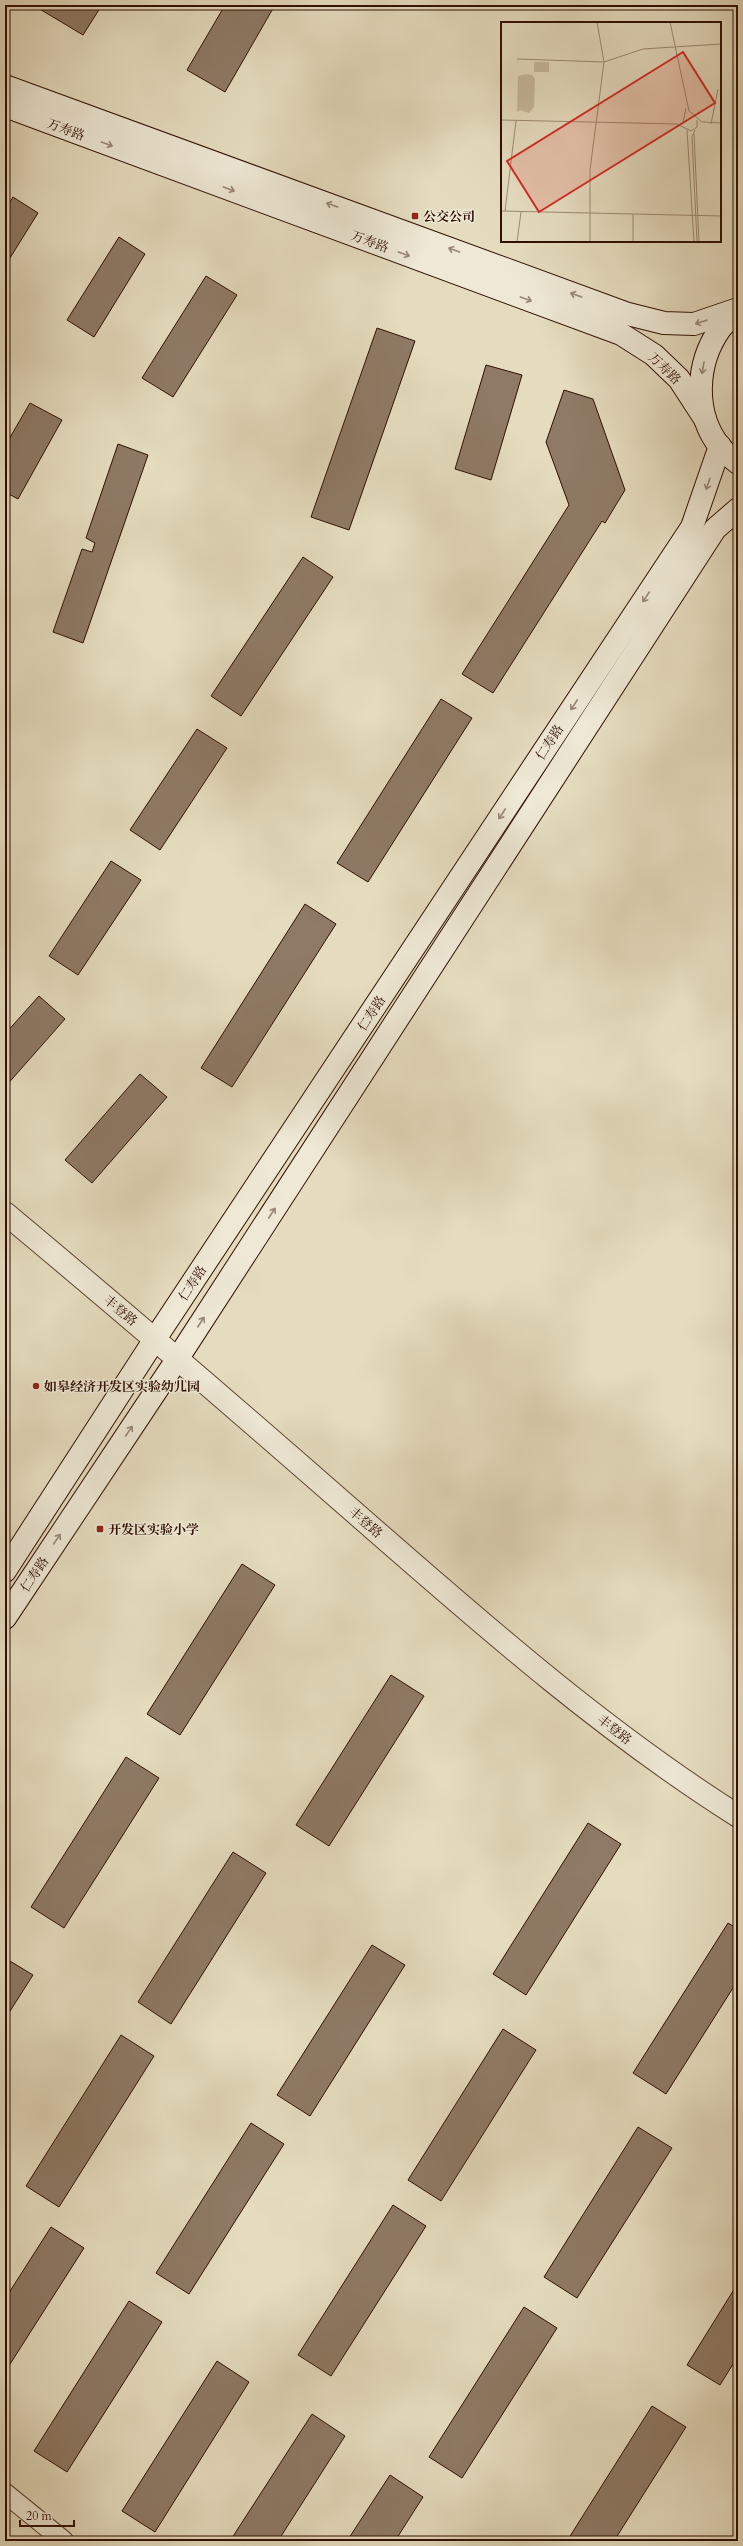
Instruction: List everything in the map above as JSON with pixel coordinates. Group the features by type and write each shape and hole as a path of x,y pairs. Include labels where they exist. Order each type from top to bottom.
{"main road":[{"name":"万寿路","path":"5,86 628,314 664,323 694,324 738,309"},
{"name":"万寿路","path":"5,106 621,334 654,355 679,379 705,419 720,446 738,463"},
{"path":"705,419 700,388 705,356 720,328 738,313"},
{"name":"仁寿路","path":"5,1571 155,1339 692,527 720,446"},
{"name":"仁寿路","path":"5,1618 178,1358 715,530 738,509"},
{"name":"丰登路","path":"5,1213 178,1358 448,1594 632,1743 738,1816"}],"street":[{"path":"5,2494 64,2541"}],"building":[{"path":"33,5 102,5 83,35"},
{"path":"225,5 275,5 225,92 187,70"},
{"path":"13,197 38,213 5,266 5,211"},
{"path":"119,237 145,254 94,337 67,320"},
{"path":"206,276 237,295 173,397 142,378"},
{"path":"377,328 415,341 349,530 311,517"},
{"path":"486,365 522,375 491,480 455,469"},
{"path":"564,390 593,399 625,490 605,523 602,521 493,693 462,674 569,505 546,442"},
{"path":"30,403 62,420 18,499 5,492 5,446"},
{"path":"118,444 148,455 83,643 53,632 82,549 92,552 95,543 86,538"},
{"path":"303,557 333,577 241,716 211,696"},
{"path":"441,699 472,718 368,882 337,863"},
{"path":"197,729 227,748 160,850 130,830"},
{"path":"111,861 141,880 78,975 49,956"},
{"path":"305,904 336,924 232,1087 201,1068"},
{"path":"39,996 65,1019 5,1087 5,1034"},
{"path":"140,1074 167,1097 92,1183 65,1160"},
{"path":"242,1564 275,1585 180,1735 147,1714"},
{"path":"391,1675 424,1696 329,1846 296,1825"},
{"path":"126,1757 159,1778 64,1928 31,1907"},
{"path":"588,1823 621,1844 526,1995 493,1974"},
{"path":"233,1852 266,1873 171,2024 138,2002"},
{"path":"728,1923 738,1929 738,1980 666,2094 633,2073"},
{"path":"372,1945 405,1965 310,2116 277,2095"},
{"path":"5,1958 33,1975 5,2019"},
{"path":"503,2029 536,2050 441,2201 408,2180"},
{"path":"121,2035 154,2056 59,2207 26,2186"},
{"path":"251,2123 284,2144 189,2294 156,2273"},
{"path":"638,2127 672,2148 577,2298 544,2277"},
{"path":"393,2205 426,2226 331,2376 298,2355"},
{"path":"51,2227 84,2248 5,2372 5,2299"},
{"path":"738,2283 738,2356 720,2385 687,2365"},
{"path":"129,2301 162,2322 67,2472 34,2451"},
{"path":"524,2307 557,2328 462,2478 429,2457"},
{"path":"217,2361 249,2382 155,2532 122,2511"},
{"path":"652,2406 686,2427 614,2541 567,2541"},
{"path":"312,2414 345,2436 278,2541 230,2541"},
{"path":"390,2475 423,2497 395,2541 347,2541"}],"place":[{"name":"公交公司","path":"415,216"},
{"name":"如皋经济开发区实验幼儿园","path":"36,1386"},
{"name":"开发区实验小学","path":"100,1529"}]}
